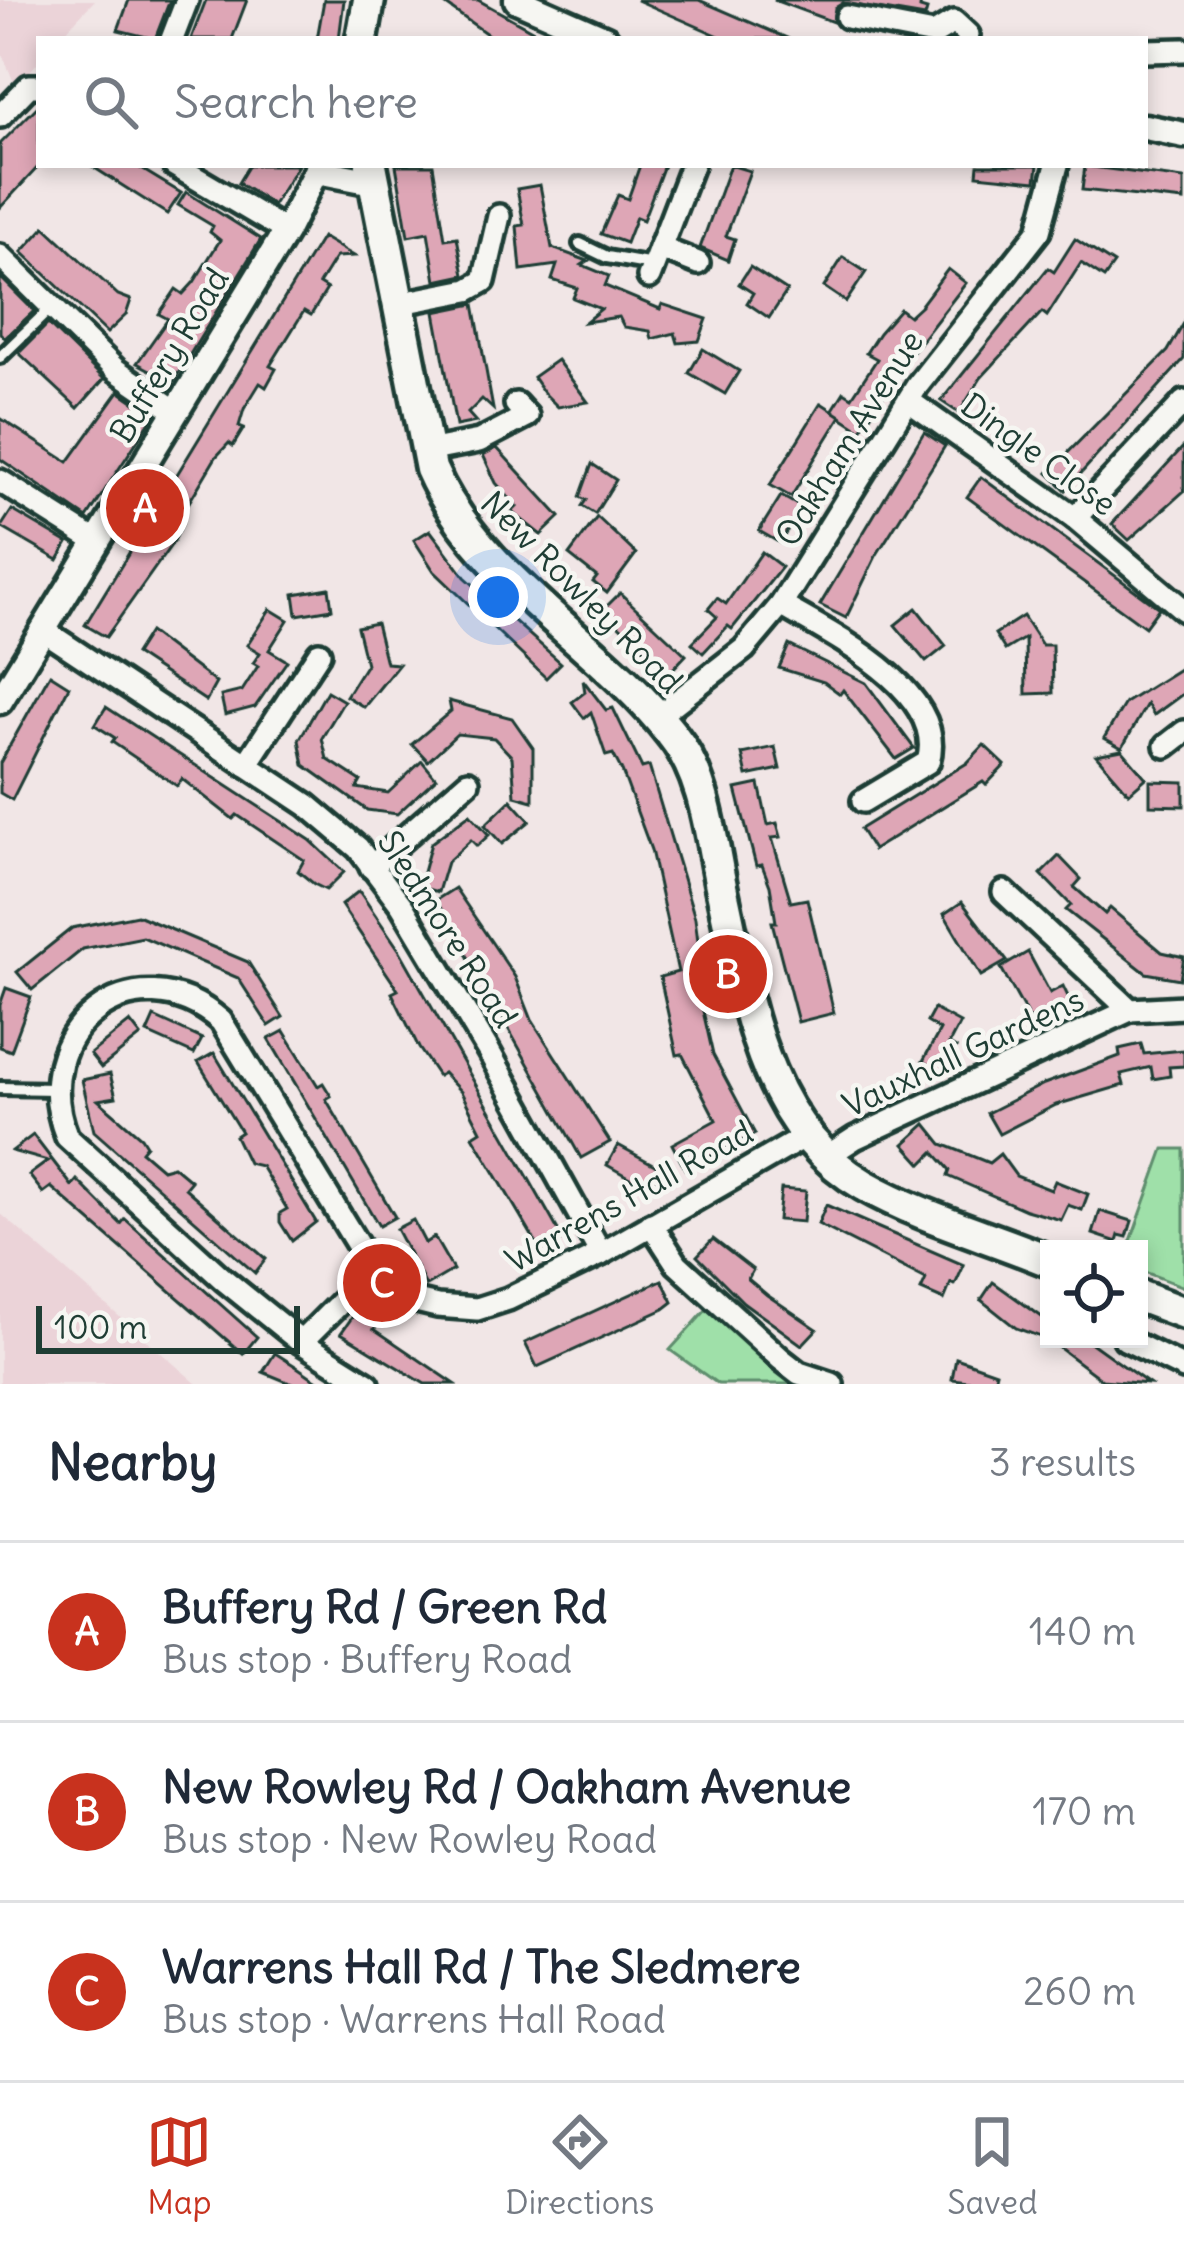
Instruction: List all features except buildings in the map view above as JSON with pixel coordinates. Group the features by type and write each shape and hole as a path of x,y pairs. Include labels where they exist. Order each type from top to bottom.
{"main road":[{"path":"363,36 369,0"},
{"name":"New Rowley Road","path":"372,173 427,451 447,505 468,538 625,679 675,738 695,781 771,1076 816,1147 864,1185 1040,1257"},
{"path":"1148,1299 1184,1313"}],"street":[{"path":"173,36 188,0"},
{"path":"529,3 600,36"},
{"path":"847,17 934,34 960,19"},
{"path":"1148,52 1184,50"},
{"path":"8,108 29,86 36,86"},
{"path":"1148,128 1184,135"},
{"path":"179,168 286,232"},
{"path":"318,168 372,173"},
{"name":"Buffery Road","path":"0,701 7,671 44,631 286,232 318,168"},
{"path":"691,168 654,263 698,263"},
{"name":"Oakham Avenue","path":"657,717 744,649 781,605 909,400 1039,231 1057,168"},
{"path":"397,304 468,290 484,280 499,216"},
{"path":"0,256 116,370 177,412"},
{"name":"Dingle Close","path":"909,400 1076,518 1184,610"},
{"path":"1076,518 1184,401"},
{"path":"427,451 479,441 528,417"},
{"path":"0,481 97,542"},
{"path":"781,605 881,667 926,720 933,737 928,762 863,801"},
{"name":"Sledmore Road","path":"44,631 339,829 402,906 601,1254"},
{"path":"246,766 320,653"},
{"path":"371,867 468,782"},
{"name":"Vauxhall Gardens","path":"1004,892 1130,1010"},
{"name":"Warrens Hall Road","path":"55,1089 68,1042 105,1004 148,994 198,1003 221,1022 373,1270 412,1300 477,1309 601,1254 651,1224 816,1147"},
{"name":"Vauxhall Gardens","path":"816,1147 855,1138 1130,1010 1184,1006"},
{"path":"55,1089 61,1124 76,1149 302,1342 368,1384"},
{"path":"651,1224 677,1264 781,1359 799,1373 832,1384"},
{"path":"302,1342 373,1270"},
{"path":"1143,1348 1184,1368"}],"lane":[{"path":"580,244 608,257 654,263"},
{"path":"0,357 52,308"},
{"path":"0,1088 55,1089"}],"shaded area":[{"path":"0,0 95,0 61,36 36,36 36,64 16,87 0,49"},
{"path":"0,1213 197,1384 0,1384"}],"green space":[{"path":"1164,1149 1184,1149 1184,1287 1148,1273 1148,1240 1131,1240"},
{"path":"708,1308 770,1365 809,1384 718,1384 670,1350"}],"place":[{"name":"Buffery Rd / Green Rd","path":"145,508"},
{"name":"New Rowley Rd / Oakham Avenue","path":"728,974"},
{"name":"Warrens Hall Rd / The Sledmere","path":"382,1283"}]}
